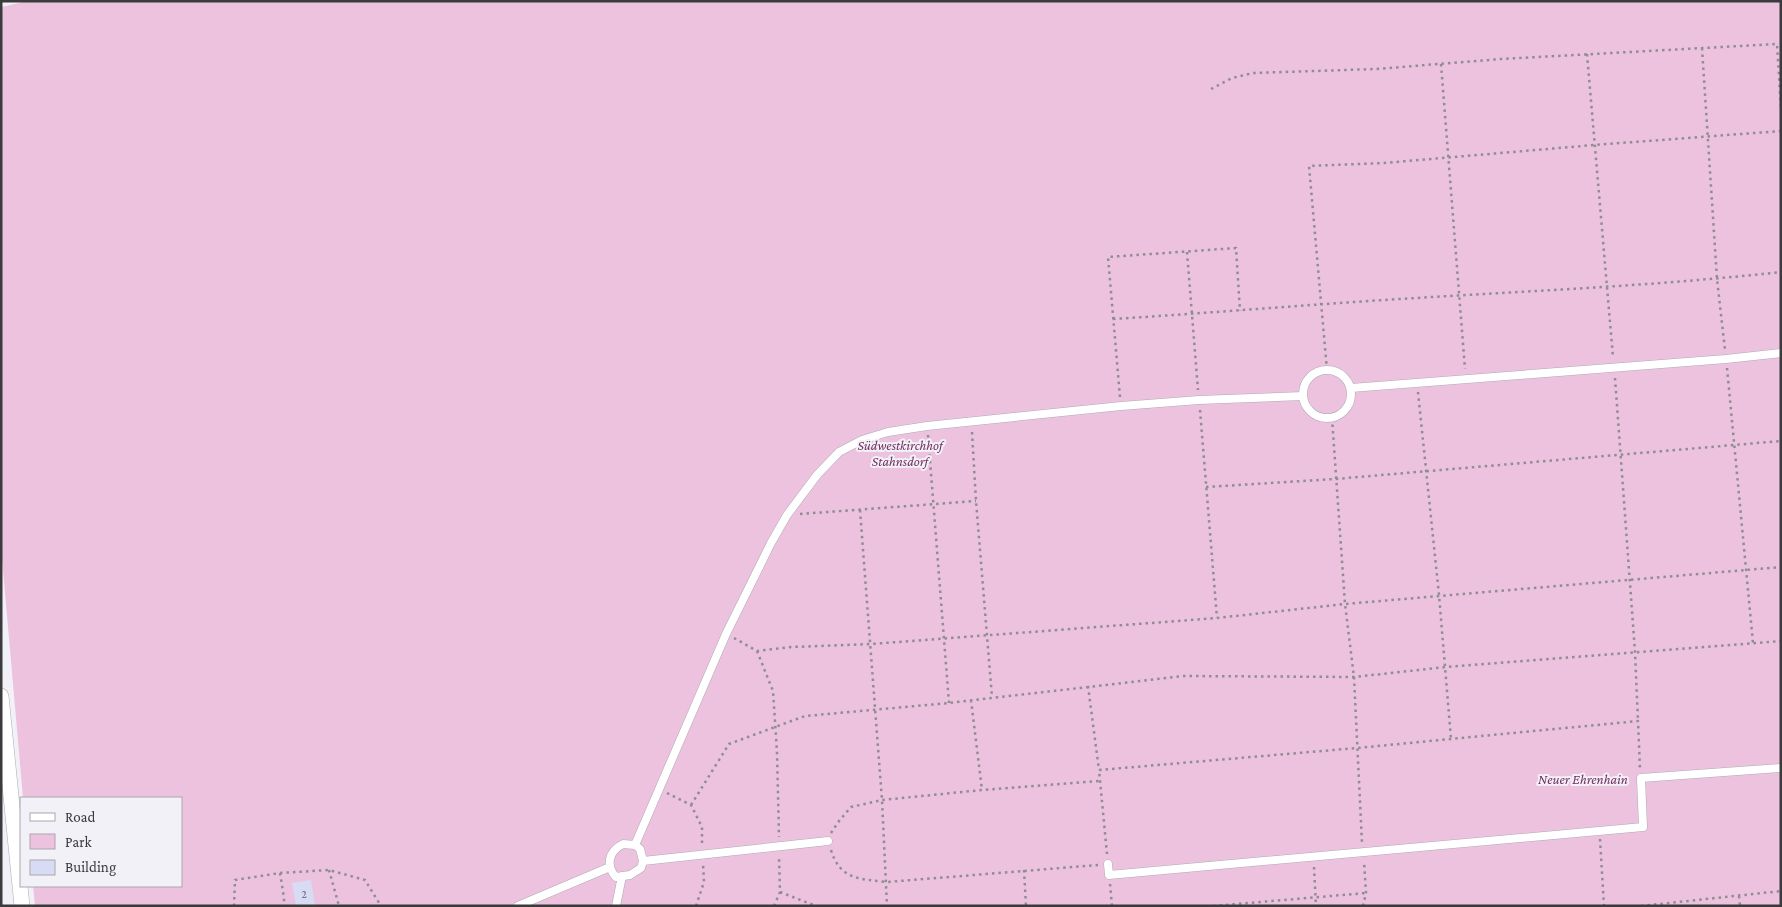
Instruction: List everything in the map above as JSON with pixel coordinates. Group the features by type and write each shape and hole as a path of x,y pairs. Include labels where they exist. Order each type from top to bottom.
{"street":[{"path":"1,696 20,886"},
{"path":"20,887 22,906"}],"lane":[{"path":"1351,388 1726,359 1781,353"},
{"path":"1327,370 1335,371 1342,375 1348,381 1351,388 1350,404 1345,410 1332,418 1316,416 1305,404 1303,396 1307,381 1312,375 1319,371 1327,370"},
{"path":"635,845 726,634 771,543 787,515 817,475 839,452 862,440 888,432 927,426 1121,406 1199,400 1303,396"},
{"path":"1108,864 1109,875 1643,827 1641,778 1781,768"},
{"path":"643,861 828,841"},
{"path":"623,844 635,845 640,849 643,861 641,868 630,875 616,877 609,861 613,851 623,844"},
{"path":"518,906 610,867"},
{"path":"616,906 622,876"}],"path":[{"path":"1211,89 1232,78 1253,73 1376,69 1587,54 1777,44 1781,109"},
{"path":"1702,48 1717,279 1735,446 1752,643"},
{"path":"1587,54 1614,367 1635,652 1641,778"},
{"path":"1441,64 1466,380"},
{"path":"1327,370 1309,166 1384,163 1448,156 1708,138 1781,131"},
{"path":"1121,406 1108,257 1236,248 1240,311"},
{"path":"1188,252 1217,618"},
{"path":"1113,319 1608,288 1781,272"},
{"path":"1418,384 1425,470 1440,596 1451,739"},
{"path":"1332,418 1345,604 1354,677 1366,893 1363,906"},
{"path":"972,422 976,501 992,697"},
{"path":"927,426 949,703"},
{"path":"1206,487 1335,479 1781,441"},
{"path":"787,515 976,501"},
{"path":"860,510 876,709 887,906"},
{"path":"726,634 757,651 792,647 871,644 1217,618 1345,604 1781,567"},
{"path":"691,805 729,744 805,716 949,703 1183,676 1354,677 1446,667 1781,641"},
{"path":"757,651 773,691 780,892 774,906"},
{"path":"1088,686 1099,770 1108,864 886,882 853,878 841,868 833,856 828,841 839,820 851,807 882,800 1100,781"},
{"path":"971,700 982,790"},
{"path":"1099,770 1357,748 1638,720"},
{"path":"659,790 691,805 702,828 704,882 696,906"},
{"path":"1600,830 1604,906"},
{"path":"1313,856 1316,906"},
{"path":"329,870 339,906"},
{"path":"234,906 235,880 280,873 329,870 365,880 381,906"},
{"path":"1024,870 1026,906"},
{"path":"280,873 284,906"},
{"path":"1109,875 1112,906"},
{"path":"1641,906 1781,891"},
{"path":"780,892 816,906"},
{"path":"1213,906 1366,893"},
{"path":"1739,896 1740,906"}],"green space":[{"name":"Südwestkirchhof Stahnsdorf","path":"28,1 1781,1 1781,906 35,906 33,887 182,887 182,797 23,797 1,547 1,7"}],"building":[{"path":"311,880 315,906 296,906 292,883"}],"park label":[{"name":"Neuer Ehrenhain","path":"1583,779"}]}
